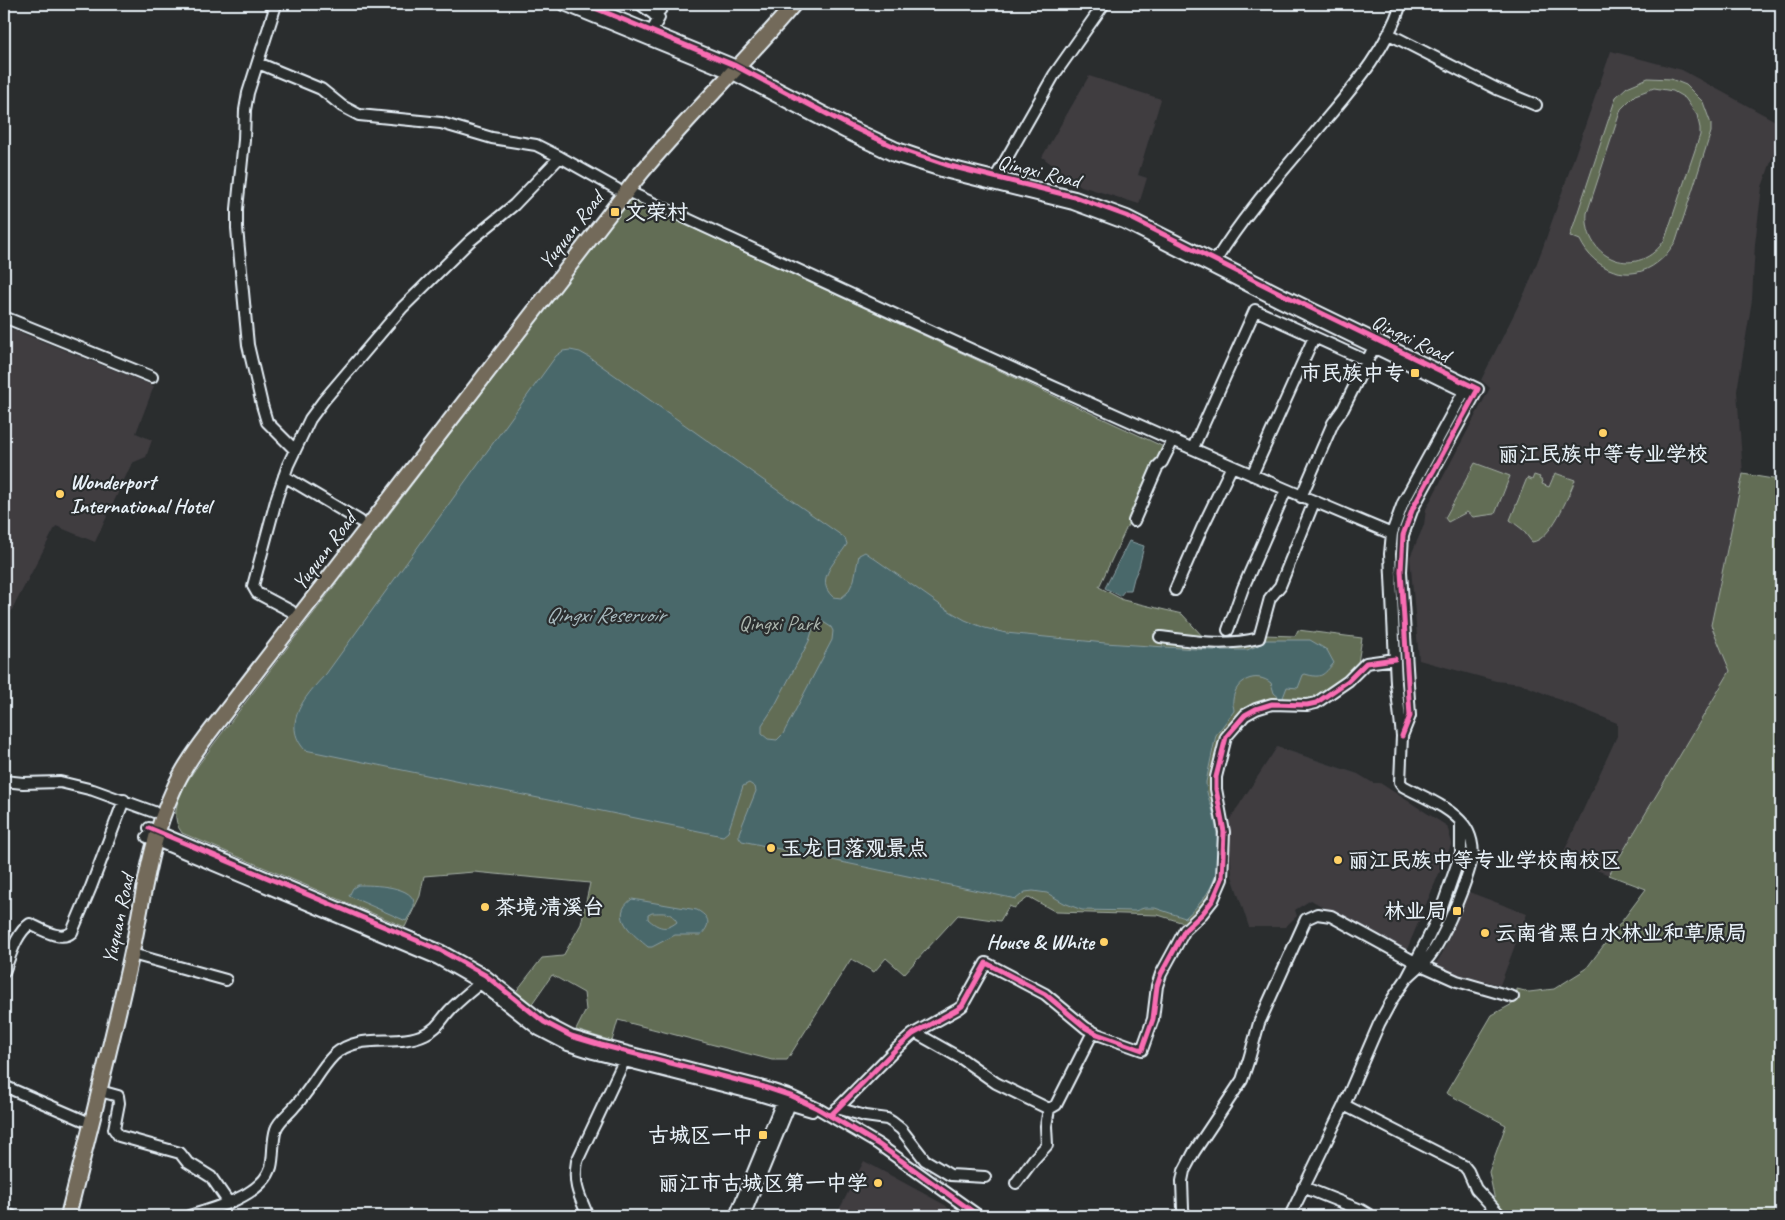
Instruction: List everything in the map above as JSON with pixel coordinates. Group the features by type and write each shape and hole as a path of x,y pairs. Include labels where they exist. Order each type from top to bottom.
{"main road":[{"name":"Yuquan Road","path":"68,1216 132,954 154,812 165,785 192,742 360,521 622,190 672,137 731,69 782,4"},
{"name":"Yuquan Road","path":"731,69 794,4"},
{"name":"Yuquan Road","path":"58,1216 152,834 173,789 203,741 622,190"}],"street":[{"path":"269,4 276,8 248,93 245,110 237,210 238,236 248,345 262,405 267,422 295,450"},
{"name":"Qingxi Road","path":"562,4 731,69 862,141 903,159 948,173 1073,204 1124,223 1374,347 1466,387"},
{"name":"Qingxi Road","path":"585,4 652,31 882,142 930,160 1067,194 1107,208 1146,225 1476,392 1412,508 1403,535 1401,571 1410,716 1402,736"},
{"path":"640,4 659,18 652,31"},
{"path":"655,16 665,4"},
{"path":"996,177 1054,74 1104,4"},
{"path":"1216,260 1244,218 1362,77 1389,34 1401,4"},
{"path":"1389,34 1536,106"},
{"path":"258,63 321,89 342,106 359,115 441,123 492,138 536,145 622,190 988,357 1301,497 1392,534"},
{"path":"291,612 257,594 252,586 284,476 310,419 402,308 470,241 514,205 560,157"},
{"path":"1192,448 1255,310 1367,361"},
{"path":"4,317 152,377"},
{"path":"1252,475 1314,336"},
{"path":"1301,497 1333,423 1343,409 1374,347"},
{"path":"1290,1216 1344,1105 1379,1024 1393,998 1418,964 1428,958 1439,943 1472,857 1470,836 1461,821 1454,814 1401,784 1399,776 1402,736 1390,571 1392,534 1403,502 1466,387"},
{"path":"1134,521 1158,466 1173,440"},
{"path":"1175,590 1232,466"},
{"path":"284,476 360,521"},
{"path":"1228,630 1243,588 1286,490"},
{"path":"1160,637 1221,644 1259,638 1270,598 1280,586 1314,502"},
{"path":"834,1111 895,1050 916,1033 958,1010 986,963 1045,994 1067,1014 1094,1032 1142,1050 1153,1019 1157,986 1161,974 1184,930 1202,914 1217,893 1223,872 1224,832 1216,796 1216,782 1224,741 1245,715 1256,709 1272,704 1306,705 1316,703 1348,681 1366,663 1395,660"},
{"path":"4,781 23,783 60,782 93,790 154,812"},
{"path":"4,972 27,925 30,924 60,936 67,936 72,932 124,800"},
{"path":"152,834 438,959 480,983 527,1022 548,1036 580,1049 624,1061 788,1099 843,1122 921,1174 979,1216"},
{"path":"152,834 385,926 450,954 485,975 544,1022 571,1036 788,1099 834,1111 887,1119 904,1134 921,1156 950,1175 984,1177"},
{"path":"1185,1216 1182,1181 1184,1171 1194,1152 1242,1080 1250,1059 1259,1023 1306,919 1317,914 1331,916 1418,964 1457,981 1513,998"},
{"path":"132,954 226,980"},
{"path":"189,1216 230,1203 253,1188 269,1170 276,1128 281,1120 297,1105 334,1055 349,1046 362,1042 415,1038 424,1035 439,1025 450,1010 480,983"},
{"path":"916,1033 962,1059 996,1083 1049,1109 1056,1106 1094,1032"},
{"path":"588,1216 576,1187 575,1175 578,1161 624,1061"},
{"path":"4,1086 83,1120"},
{"path":"100,1091 118,1096 119,1103 115,1133 119,1136 180,1153 187,1162 211,1177 230,1203"},
{"path":"735,1216 788,1099"},
{"path":"744,1216 788,1099"},
{"path":"1344,1105 1464,1166 1476,1189 1501,1216"},
{"path":"1016,1183 1034,1159 1048,1145 1046,1126 1049,1109"},
{"path":"834,1111 843,1122"},
{"path":"921,1174 930,1163"},
{"path":"1303,1187 1372,1216"},
{"path":"4,1214 12,1216"}],"shaded area":[{"name":"丽江民族中等专业学校","path":"1611,51 1682,70 1781,124 1781,134 1762,187 1755,244 1752,300 1737,391 1743,474 1711,625 1730,671 1609,875 1562,856 1617,736 1617,723 1521,684 1496,681 1419,660 1410,557 1424,525 1426,509 1490,388 1481,380 1528,286"},
{"path":"1089,76 1161,99 1138,175 1147,178 1139,204 1081,186 1042,157"},
{"name":"Wonderport International Hotel","path":"4,326 154,386 136,433 152,440 146,457 132,463 95,542 56,526 4,625"},
{"name":"丽江民族中等专业学校南校区","path":"1277,747 1358,774 1373,783 1380,783 1447,826 1452,843 1405,954 1311,900 1295,910 1297,916 1285,927 1249,927 1232,876 1228,822"},
{"name":"云南省黑白水林业和草原局","path":"1469,892 1527,914 1500,985 1447,972 1435,965 1443,952"},
{"name":"丽江市古城区第一中学","path":"864,1161 945,1205 956,1216 836,1216"}],"green space":[{"path":"1648,78 1671,79 1686,85 1703,102 1711,124 1711,132 1676,241 1658,262 1647,269 1625,273 1603,266 1586,251 1580,240 1570,236 1616,97 1627,87","holes":["1654,88 1673,91 1685,98 1697,115 1700,135 1665,239 1654,252 1642,259 1628,262 1615,260 1603,253 1594,243 1588,230 1587,213 1621,109 1635,95"]},
{"name":"Qingxi Park","path":"630,199 1164,447 1099,587 1123,600 1182,614 1205,639 1264,635 1295,636 1298,630 1362,638 1358,663 1340,683 1314,700 1268,703 1220,742 1220,870 1208,901 1187,924 1158,915 1056,912 1029,897 1014,908 1009,906 1000,921 958,915 904,974 886,958 874,972 851,959 787,1060 772,1060 618,1020 612,1041 576,1030 586,1010 584,993 552,975 531,1005 515,993 542,958 563,956 581,924 590,883 474,872 424,876 420,896 405,927 182,833 177,822 176,811 184,787 191,775"},
{"path":"1475,463 1510,476 1495,514 1473,517 1467,512 1448,522 1445,518"},
{"path":"1555,473 1575,480 1552,526 1546,534 1532,542 1522,529 1510,520 1527,478 1532,480 1534,475 1540,477 1539,479 1543,481 1542,484 1549,487"},
{"path":"1743,474 1781,479 1781,1216 1510,1216 1495,1201 1489,1172 1506,1125 1446,1093 1492,1015 1516,1002 1517,989 1529,992 1554,989 1586,969 1646,889 1609,875 1730,671 1711,625"}],"water":[{"name":"Qingxi Reservoir","path":"563,351 580,352 589,357 845,538 847,544 833,563 826,577 827,590 833,597 841,598 848,592 854,580 859,555 865,552 946,609 965,620 985,628 1006,633 1105,643 1211,650 1247,650 1266,640 1310,640 1327,650 1334,663 1322,675 1303,675 1298,688 1287,687 1282,700 1274,693 1271,683 1265,679 1247,679 1238,687 1233,701 1234,711 1216,735 1206,782 1216,825 1219,855 1214,881 1198,905 1185,918 1155,908 1144,908 1135,911 1082,910 1064,903 1047,893 1025,892 1016,899 742,841 739,833 756,791 755,787 749,783 743,786 728,832 723,836 305,750 298,740 295,730 299,709 304,700 326,674 556,356","holes":["819,622 823,622 831,627 833,631 832,640 783,734 777,740 768,739 762,734 762,725 774,707 809,641 813,628"]},
{"path":"1129,541 1144,546 1131,590 1125,590 1120,596 1105,588"},
{"path":"358,885 382,886 401,890 413,899 413,910 406,921 349,896 353,888"},
{"path":"632,899 697,910 704,915 708,924 701,935 675,935 652,947 648,947 626,925 622,912 625,905","holes":["652,913 670,914 677,922 669,927 655,925 648,919 648,915"]}],"cycle path":[{"path":"585,4 734,65 850,126 897,148 950,166 1075,197 1127,216 1478,389 1413,508 1403,535 1401,571 1410,716 1402,736"},
{"path":"831,1115 913,1034 962,1006 986,963 1045,994 1086,1028 1097,1034 1142,1050 1153,1019 1157,986 1161,974 1185,930 1202,914 1213,900 1222,879 1224,832 1216,789 1216,777 1226,737 1245,715 1256,709 1272,704 1307,705 1316,703 1348,681 1366,663 1395,659"},
{"path":"149,828 442,951 485,975 544,1022 571,1036 764,1087 791,1096 817,1108 878,1144 979,1216"}],"place":[{"name":"文荣村","path":"615,212"},
{"name":"市民族中专","path":"1415,373"},
{"name":"丽江民族中等专业学校","path":"1603,433"},
{"name":"Wonderport International Hotel","path":"60,494"},
{"name":"玉龙日落观景点","path":"771,848"},
{"name":"丽江民族中等专业学校南校区","path":"1338,860"},
{"name":"茶境·清溪台","path":"485,907"},
{"name":"林业局","path":"1457,911"},
{"name":"云南省黑白水林业和草原局","path":"1485,933"},
{"name":"House & White","path":"1104,942"},
{"name":"古城区一中","path":"763,1135"},
{"name":"丽江市古城区第一中学","path":"878,1183"}]}
